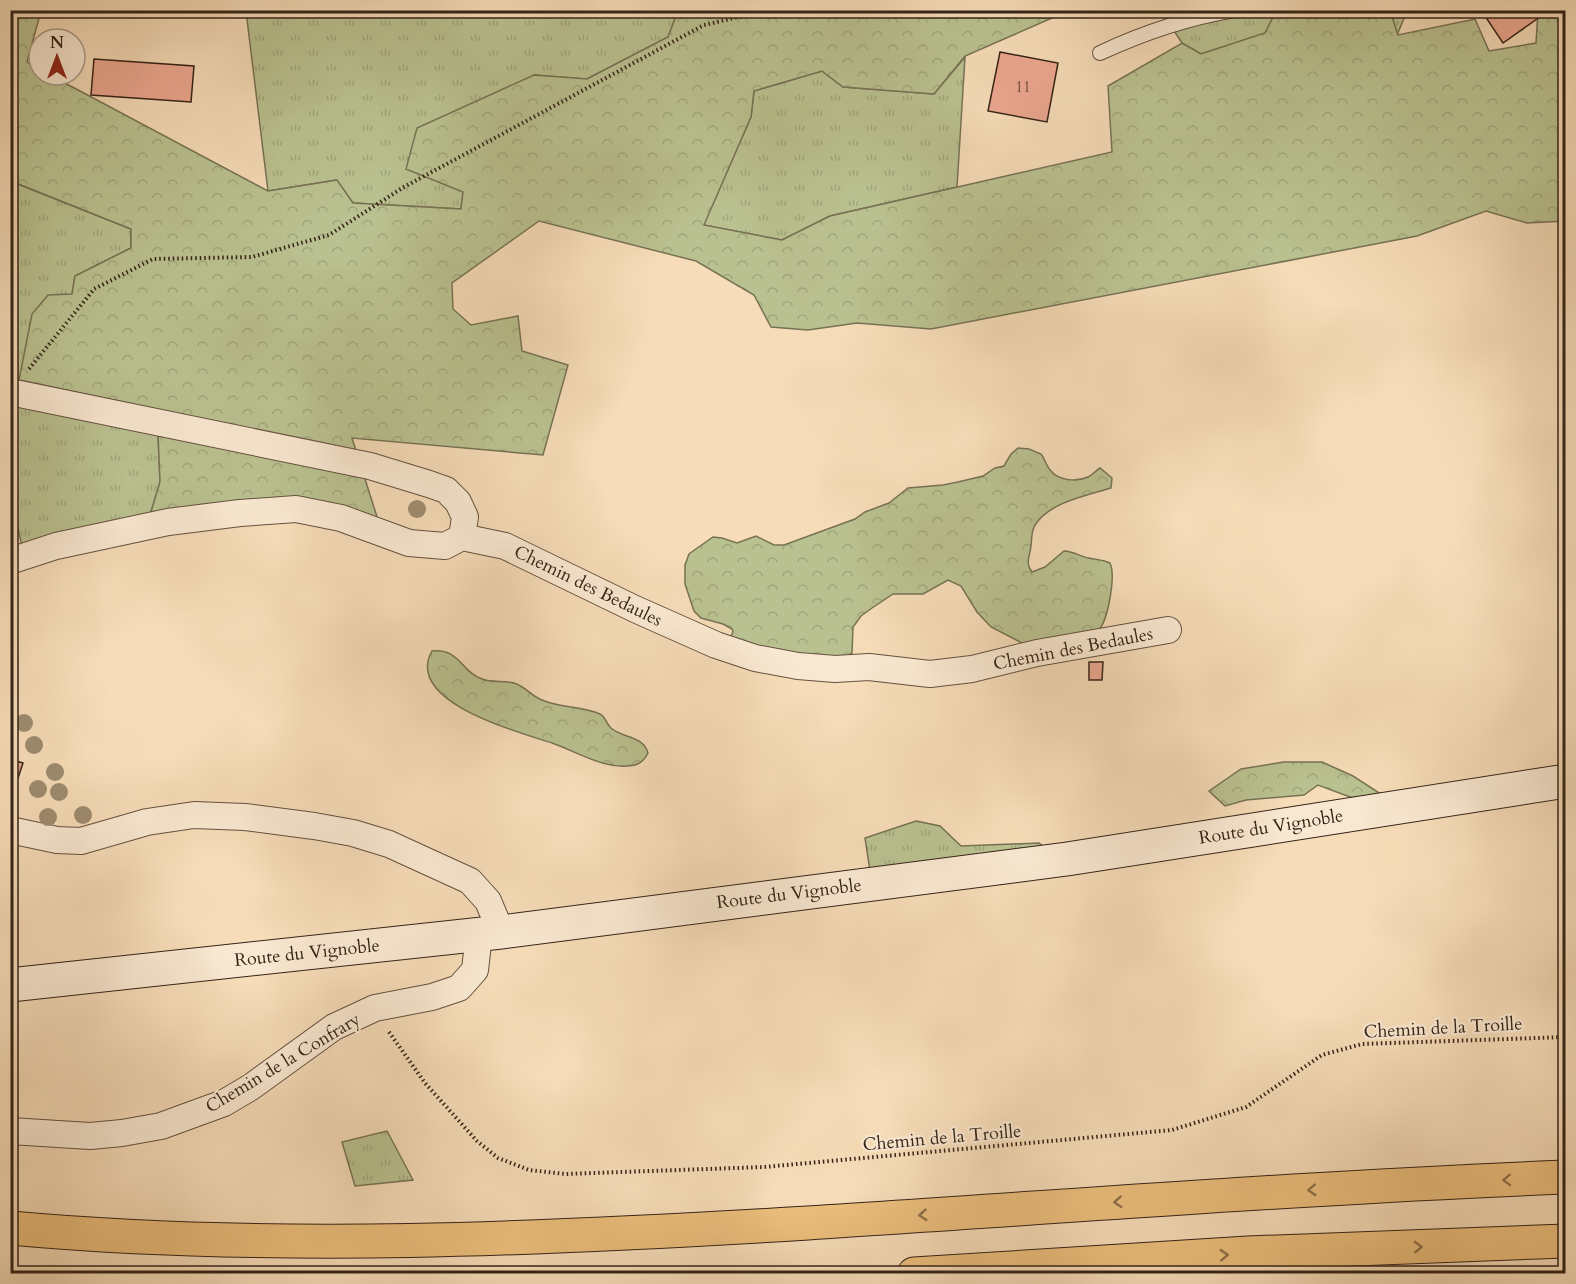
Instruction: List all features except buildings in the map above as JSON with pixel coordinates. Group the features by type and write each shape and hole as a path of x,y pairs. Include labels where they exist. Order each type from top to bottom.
{"highway":[{"path":"10,1228 73,1233 261,1240 413,1241 587,1236 1240,1194 1566,1178"},
{"path":"914,1274 1248,1253 1566,1241"}],"street":[{"path":"11,392 370,466 429,484 446,490 458,502 465,517 462,537"},
{"name":"Chemin des Bedaules","path":"10,561 56,546 168,522 296,509 341,518 409,543 445,546 462,537 505,546 635,609 716,645 755,658 798,666 835,669 869,667 930,674 972,669 1037,653 1168,630"},
{"name":"Route du Vignoble","path":"10,986 490,933 1067,859 1566,781"},
{"path":"10,830 57,840 81,841 147,822 194,815 244,817 354,833 390,844 470,881 488,901 490,933"},
{"name":"Chemin de la Confrary","path":"10,1131 90,1136 122,1133 161,1126 224,1103 251,1087 334,1027 375,1008 432,997 459,988 475,970 490,933"}],"lane":[{"path":"1100,53 1158,27 1235,10"}],"path":[{"path":"11,392 93,289 153,258 252,257 329,234 404,187 704,25 769,10"},
{"name":"Chemin de la Troille","path":"375,1008 395,1042 425,1083 477,1141 498,1158 515,1166 544,1173 565,1174 764,1167 1172,1130 1246,1107 1322,1055 1362,1044 1566,1037"}],"green space":[{"path":"350,10 391,15 403,10 678,11 668,37 587,79 534,75 463,193 461,209 353,203 336,180 268,191 246,11"},
{"path":"10,11 41,11 37,27 27,27 27,87 73,87 268,191 337,180 353,203 461,209 463,192 406,169 417,128 534,75 587,79 668,37 678,11 1068,11 965,56 934,94 843,87 822,71 754,91 751,117 704,225 782,240 830,216 1112,152 1108,86 1182,43 1201,54 1265,33 1276,11 1390,11 1398,35 1475,19 1489,51 1536,43 1538,11 1565,11 1565,221 1527,223 1486,211 1417,236 931,329 857,323 808,330 771,327 754,295 696,261 539,221 452,283 453,309 471,325 518,316 522,351 568,365 543,455 352,438 385,542 292,515 145,532 160,482 157,409 19,380 32,314 48,295 72,294 75,276 131,248 131,229 11,181"},
{"path":"41,11 128,11 129,17"},
{"path":"1161,11 1276,11 1266,33 1201,54 1182,43"},
{"path":"1390,11 1407,11 1397,35"},
{"path":"965,57 957,187 830,216 782,240 703,225 751,117 754,91 822,71 843,87 934,94"},
{"path":"10,181 131,229 131,248 75,276 72,294 19,380 157,409 160,482 145,532 24,556 10,491"},
{"path":"1018,448 1029,449 1041,454 1051,471 1063,479 1084,479 1100,468 1112,478 1111,488 1068,501 1040,519 1033,530 1028,562 1032,572 1045,567 1064,551 1110,563 1112,577 1110,597 1099,630 1024,644 991,627 977,612 961,586 948,580 923,594 893,594 861,616 853,627 852,653 833,667 730,638 732,629 701,618 694,611 685,584 685,565 689,554 713,537 737,543 756,536 774,545 784,545 855,519 865,512 889,503 908,488 943,485 983,476 995,468 1004,466 1011,454"},
{"path":"432,651 449,653 475,676 482,679 514,683 549,703 600,714 611,728 642,743 648,753 640,763 635,765 613,765 592,760 552,743 493,723 449,700 434,685 428,669"},
{"path":"1284,762 1322,762 1353,776 1384,796 1365,799 1350,797 1318,785 1304,795 1246,800 1225,806 1209,791 1241,769"},
{"path":"916,821 940,826 961,846 1039,843 1050,852 870,871 865,838"},
{"path":"387,1131 413,1180 355,1186 342,1142"}]}
